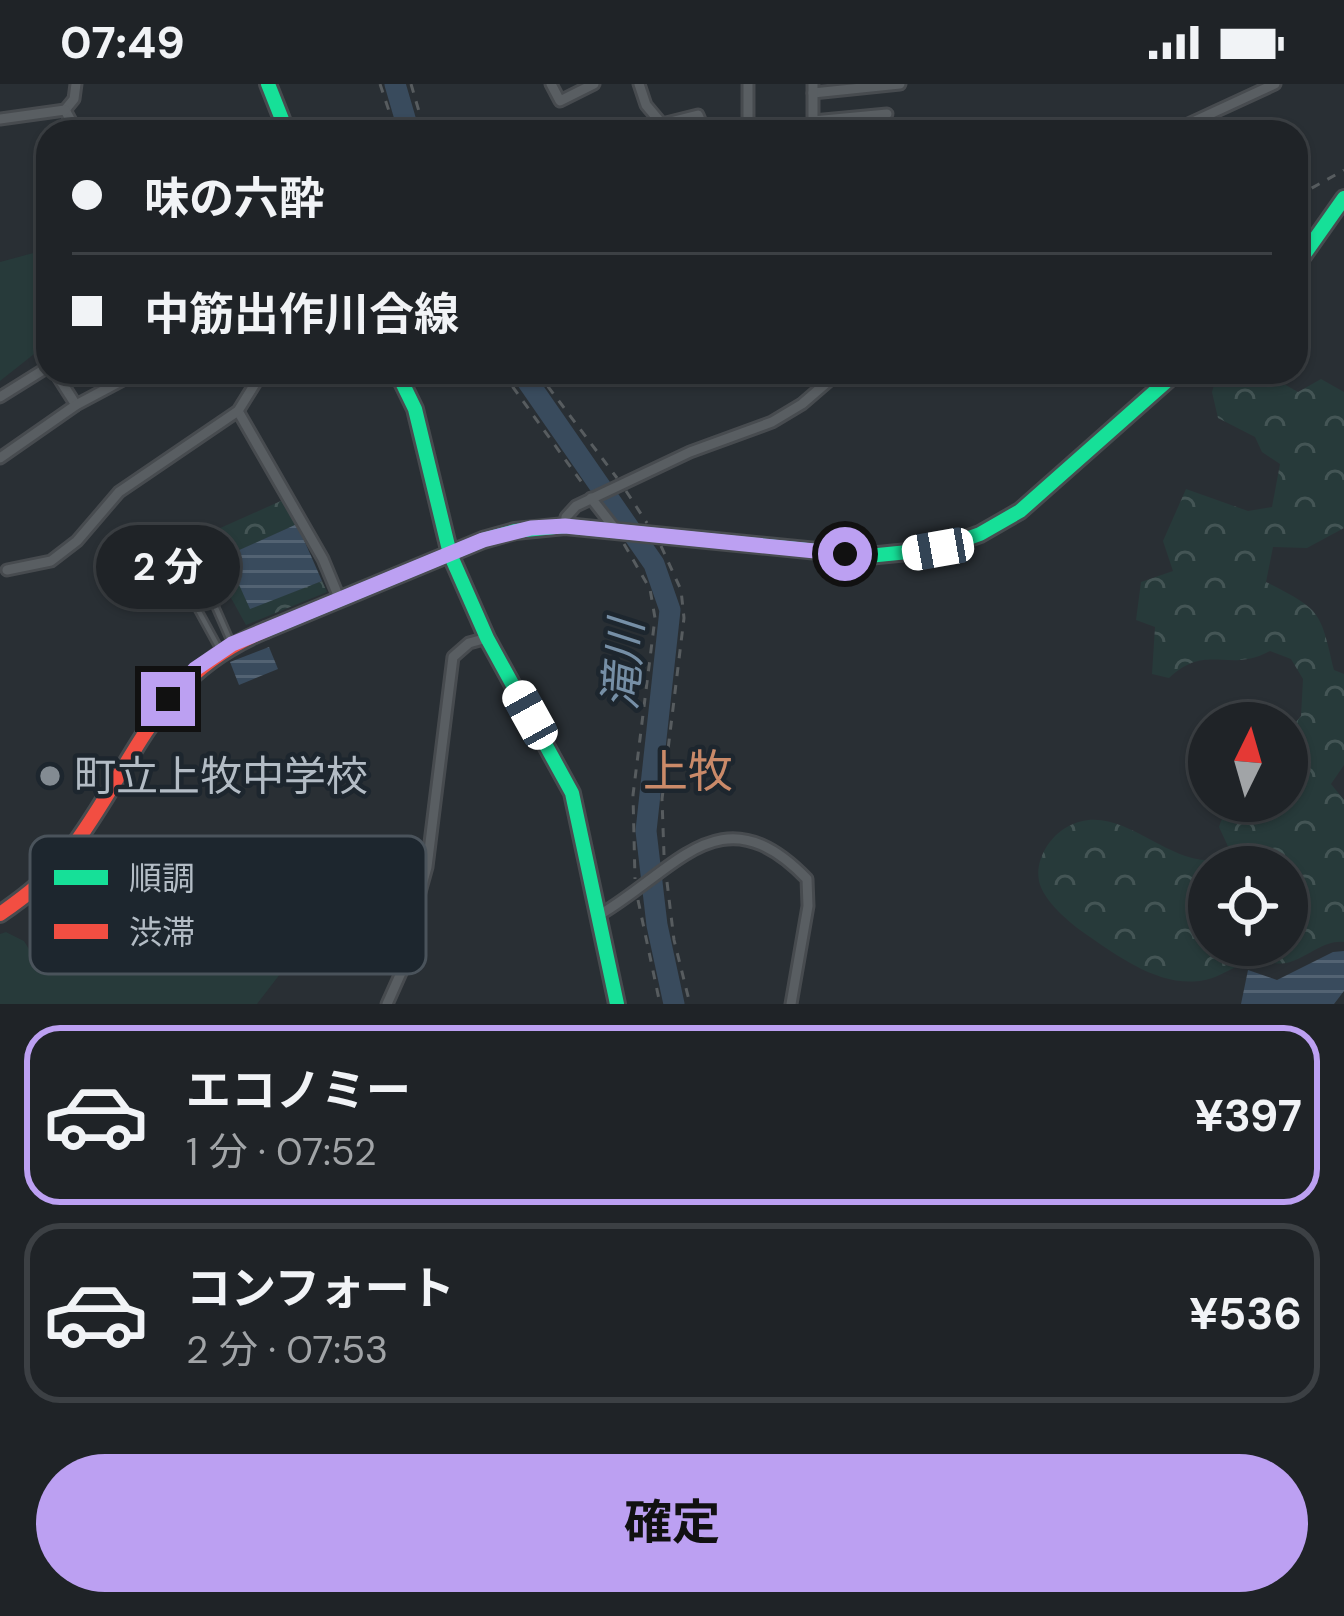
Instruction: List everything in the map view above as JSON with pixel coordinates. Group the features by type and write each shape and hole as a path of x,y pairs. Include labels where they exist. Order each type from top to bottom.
{"main road":[{"path":"268,84 282,120"},
{"path":"1308,252 1344,198"},
{"path":"403,384 416,409 450,554 487,638 572,793 601,914 616,1004"},
{"path":"80,836 168,699 195,669 226,647 515,531 565,526 868,556 912,554 959,542 1000,524 1037,498 1164,384"},
{"path":"0,914 30,890"}],"street":[{"path":"0,119 65,110 74,99 76,84"},
{"path":"551,84 560,100 594,84"},
{"path":"639,84 646,105 659,120"},
{"path":"748,84 748,120"},
{"path":"813,120 813,88 900,84"},
{"path":"1197,120 1275,84"},
{"path":"65,110 70,120"},
{"path":"850,120 887,114"},
{"path":"0,397 36,377"},
{"path":"61,384 76,405"},
{"path":"0,458 76,405 115,384"},
{"path":"7,570 51,561 77,541 118,492 238,411 255,384"},
{"path":"565,526 570,511 591,498 772,422 826,384"},
{"path":"238,411 323,559 340,600"},
{"path":"591,498 616,530"},
{"path":"426,871 452,657 469,643 487,638"},
{"path":"601,914 695,845 724,837 782,853 807,879 808,906 791,1004"},
{"path":"387,1004 401,974"}],"lane":[{"path":"174,556 190,556 197,565 226,647 171,574 169,562 174,556"}],"path":[{"path":"380,84 391,120"},
{"path":"411,84 421,120"},
{"path":"1308,190 1344,170"},
{"path":"510,384 591,498"},
{"path":"546,384 655,534 681,590 684,618 662,799 674,940 690,1004"},
{"path":"616,530 643,574 654,603 633,795 637,892 660,1004"}],"green space":[{"path":"36,252 36,352 0,381 0,262"},
{"path":"1321,379 1344,392 1344,528 1307,548 1273,547 1266,582 1315,614 1334,670 1344,674 1344,765 1331,784 1344,800 1344,942 1308,954 1308,846 1228,846 1219,827 1221,822 1308,822 1308,702 1302,702 1303,679 1291,659 1270,651 1242,660 1195,662 1169,678 1152,674 1155,627 1136,620 1141,582 1173,571 1163,541 1186,489 1248,511 1272,507 1280,464 1262,452 1255,437 1218,418 1214,384 1284,384 1298,392"},
{"path":"283,500 297,524 227,556 250,608 322,581 327,592 246,625 198,538"},
{"path":"1088,820 1129,829 1188,857 1188,966 1240,966 1211,979 1189,982 1143,970 1058,911 1039,881 1041,857 1054,837"},
{"path":"0,934 24,941 30,951 30,974 280,974 257,1004 0,1004"}],"water":[{"path":"297,524 322,581 250,609 226,556"},
{"path":"269,647 278,669 239,685 230,662"},
{"path":"1344,951 1344,991 1334,1004 1241,1004 1248,970 1277,980"}],"waterway":[{"name":"滝川","path":"395,84 406,120"},
{"name":"滝川","path":"529,384 654,564 670,610 646,831 657,925 674,1004"}],"traffic: fast":[{"path":"268,84 282,120"},
{"path":"1308,249 1344,198"},
{"path":"403,384 415,409 450,554 487,638 572,793 617,1004"},
{"path":"266,630 515,531 565,526 868,556 938,549 980,534 1020,511 1163,384"}],"traffic: jam":[{"path":"80,836 171,697 228,649 266,630"},
{"path":"0,914 30,891"}],"place":[{"name":"町立上牧中学校","path":"50,776"}],"district":[{"name":"上牧","path":"688,771"}],"route":[{"path":"168,699 195,669 232,644 515,531 565,526 845,554"}]}
